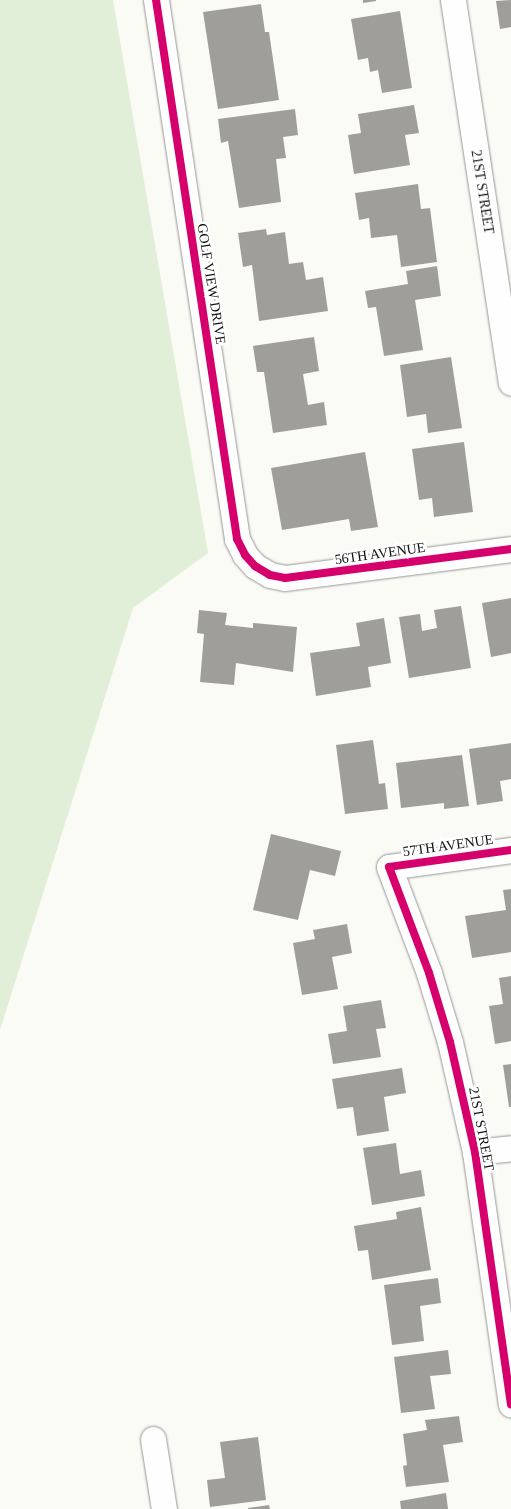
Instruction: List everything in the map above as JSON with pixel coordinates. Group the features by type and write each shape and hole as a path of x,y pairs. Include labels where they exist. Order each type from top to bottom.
{"street":[{"name":"GOLF VIEW DRIVE","path":"156,0 238,539 245,555 255,566"},
{"name":"21ST STREET","path":"453,0 511,383"},
{"name":"56TH AVENUE","path":"255,566 270,575 296,578 511,549"},
{"name":"57TH AVENUE","path":"389,867 511,850"},
{"name":"21ST STREET","path":"389,867 429,973 450,1042 474,1152 511,1404"},
{"path":"474,1152 511,1148"},
{"path":"153,1439 164,1509"}],"green space":[{"path":"0,0 113,0 208,553 133,608 0,1030"}],"building":[{"path":"363,0 376,0 376,1 363,3"},
{"path":"511,0 511,27 500,29 496,1"},
{"path":"261,4 265,32 269,32 279,100 218,109 203,12"},
{"path":"400,11 412,88 382,93 378,70 370,72 368,58 358,60 351,19"},
{"path":"414,105 419,133 405,135 410,165 354,174 348,135 361,133 358,114"},
{"path":"295,109 298,135 283,137 286,158 276,159 281,202 239,208 228,141 221,143 218,119"},
{"path":"418,184 421,209 430,208 437,262 401,267 397,235 371,238 369,218 359,220 355,193"},
{"path":"266,229 267,235 285,232 289,264 303,262 306,280 323,277 328,311 259,321 252,265 243,267 238,233"},
{"path":"437,266 441,296 415,300 423,350 384,356 376,307 368,308 365,291 408,284 406,271"},
{"path":"314,337 319,371 303,374 308,405 324,402 327,425 273,433 264,372 257,372 253,346"},
{"path":"451,357 462,428 428,433 426,414 407,417 400,365"},
{"path":"464,442 473,512 434,517 432,498 419,500 412,449"},
{"path":"365,452 378,527 351,531 349,519 282,530 271,468"},
{"path":"511,598 511,653 491,657 482,603"},
{"path":"461,606 471,668 409,678 399,617 420,614 422,631 437,628 434,610"},
{"path":"199,610 227,613 225,625 253,628 253,623 297,627 293,672 236,663 234,685 200,682 204,634 197,633"},
{"path":"384,618 391,663 368,667 371,687 316,696 310,653 360,646 356,623"},
{"path":"373,740 379,784 385,783 388,809 345,814 336,745"},
{"path":"511,743 511,779 500,781 503,801 477,805 469,749"},
{"path":"462,755 469,806 444,809 444,803 401,808 396,763"},
{"path":"271,834 341,851 335,876 310,870 298,920 253,910"},
{"path":"511,889 511,952 472,958 465,916 506,910 503,890"},
{"path":"347,924 352,953 332,957 338,989 302,995 293,943 315,939 313,930"},
{"path":"511,976 511,1041 495,1044 489,1006 503,1004 499,978"},
{"path":"381,1000 386,1028 376,1029 381,1057 333,1064 328,1034 347,1031 343,1006"},
{"path":"511,1064 511,1107 509,1107 503,1065"},
{"path":"402,1068 406,1093 384,1097 389,1131 357,1136 353,1107 337,1109 332,1079"},
{"path":"396,1143 400,1174 421,1170 425,1196 372,1205 363,1148"},
{"path":"421,1207 431,1270 372,1280 368,1250 358,1251 354,1226 397,1219 396,1212"},
{"path":"438,1278 441,1303 420,1306 424,1341 392,1345 384,1285"},
{"path":"448,1350 451,1374 430,1376 435,1409 401,1413 394,1357"},
{"path":"459,1416 463,1442 443,1445 449,1482 406,1487 403,1466 407,1465 403,1434 427,1430 425,1420"},
{"path":"258,1437 266,1500 210,1507 207,1480 225,1478 220,1442"},
{"path":"446,1493 448,1509 401,1509 400,1501"},
{"path":"269,1505 270,1509 248,1509 248,1508"}],"cycle path":[{"path":"156,0 237,539 245,555 255,566 270,575 285,578 511,549"},
{"path":"511,850 389,867 429,973 450,1042 475,1152 511,1404"}]}
